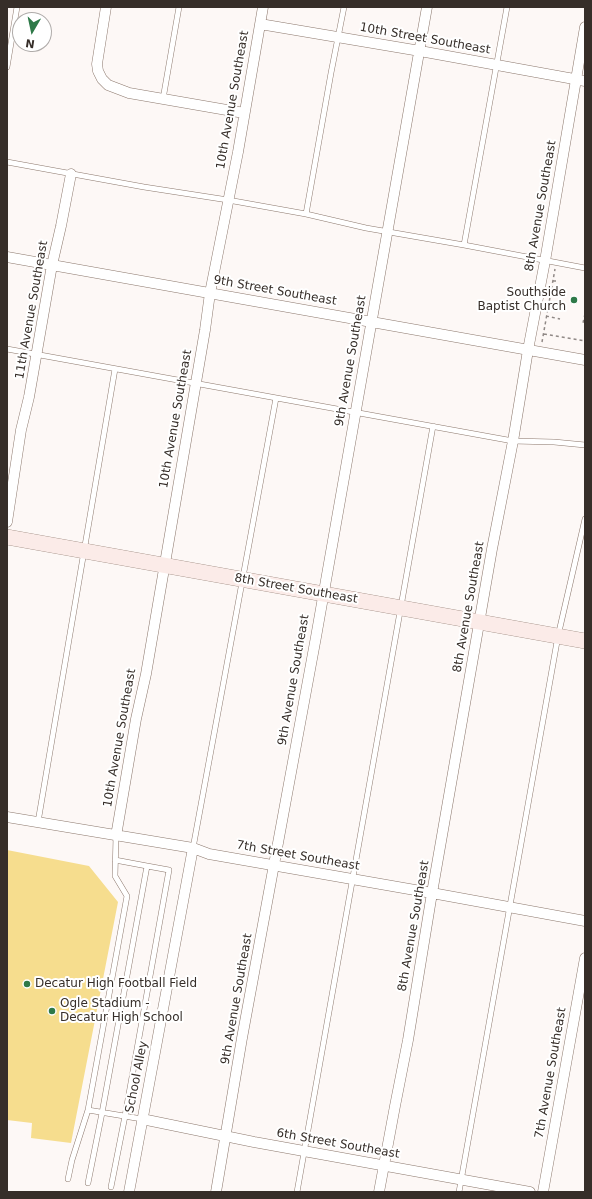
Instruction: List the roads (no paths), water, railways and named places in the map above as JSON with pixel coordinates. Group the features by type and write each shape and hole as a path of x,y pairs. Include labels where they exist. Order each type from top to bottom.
{"street":[{"path":"106,7 97,64 98,71 102,79 108,85 129,93 244,113"},
{"name":"10th Avenue Southeast","path":"116,836 205,330 210,293 263,7"},
{"name":"9th Avenue Southeast","path":"216,1192 427,7"},
{"name":"10th Street Southeast","path":"260,24 496,64 580,81"},
{"name":"8th Avenue Southeast","path":"379,1192 408,1040 432,892 528,350 580,81 585,27"},
{"name":"11th Avenue Southeast","path":"7,522 52,265 71,174"},
{"name":"9th Street Southeast","path":"7,257 585,360"},
{"name":"8th Street Southeast","path":"7,537 585,641"},
{"name":"7th Street Southeast","path":"7,817 193,848 209,854 432,892 585,921"},
{"name":"School Alley","path":"129,1192 193,848"},
{"name":"7th Avenue Southeast","path":"543,1192 585,958"},
{"name":"6th Street Southeast","path":"142,1119 304,1152 530,1192"}],"lane":[{"path":"7,66 18,7"},
{"path":"163,99 179,7"},
{"path":"306,214 344,7"},
{"path":"464,245 507,7"},
{"path":"7,162 306,214 366,228 585,268"},
{"path":"7,349 513,441 554,442 585,445"},
{"path":"38,822 115,369"},
{"path":"193,848 276,398"},
{"path":"297,1192 433,426"},
{"path":"459,1192 558,636 585,519"},
{"path":"68,1179 72,1160 88,1110 127,896 116,876 116,836"},
{"path":"111,1187 169,870 115,860"},
{"path":"88,1183 147,866"},
{"path":"88,1110 142,1119"}],"place":[{"name":"Southside Baptist Church","path":"574,300"},
{"name":"Decatur High Football Field","path":"27,984"},
{"name":"Ogle Stadium - Decatur High School","path":"52,1011"}]}
